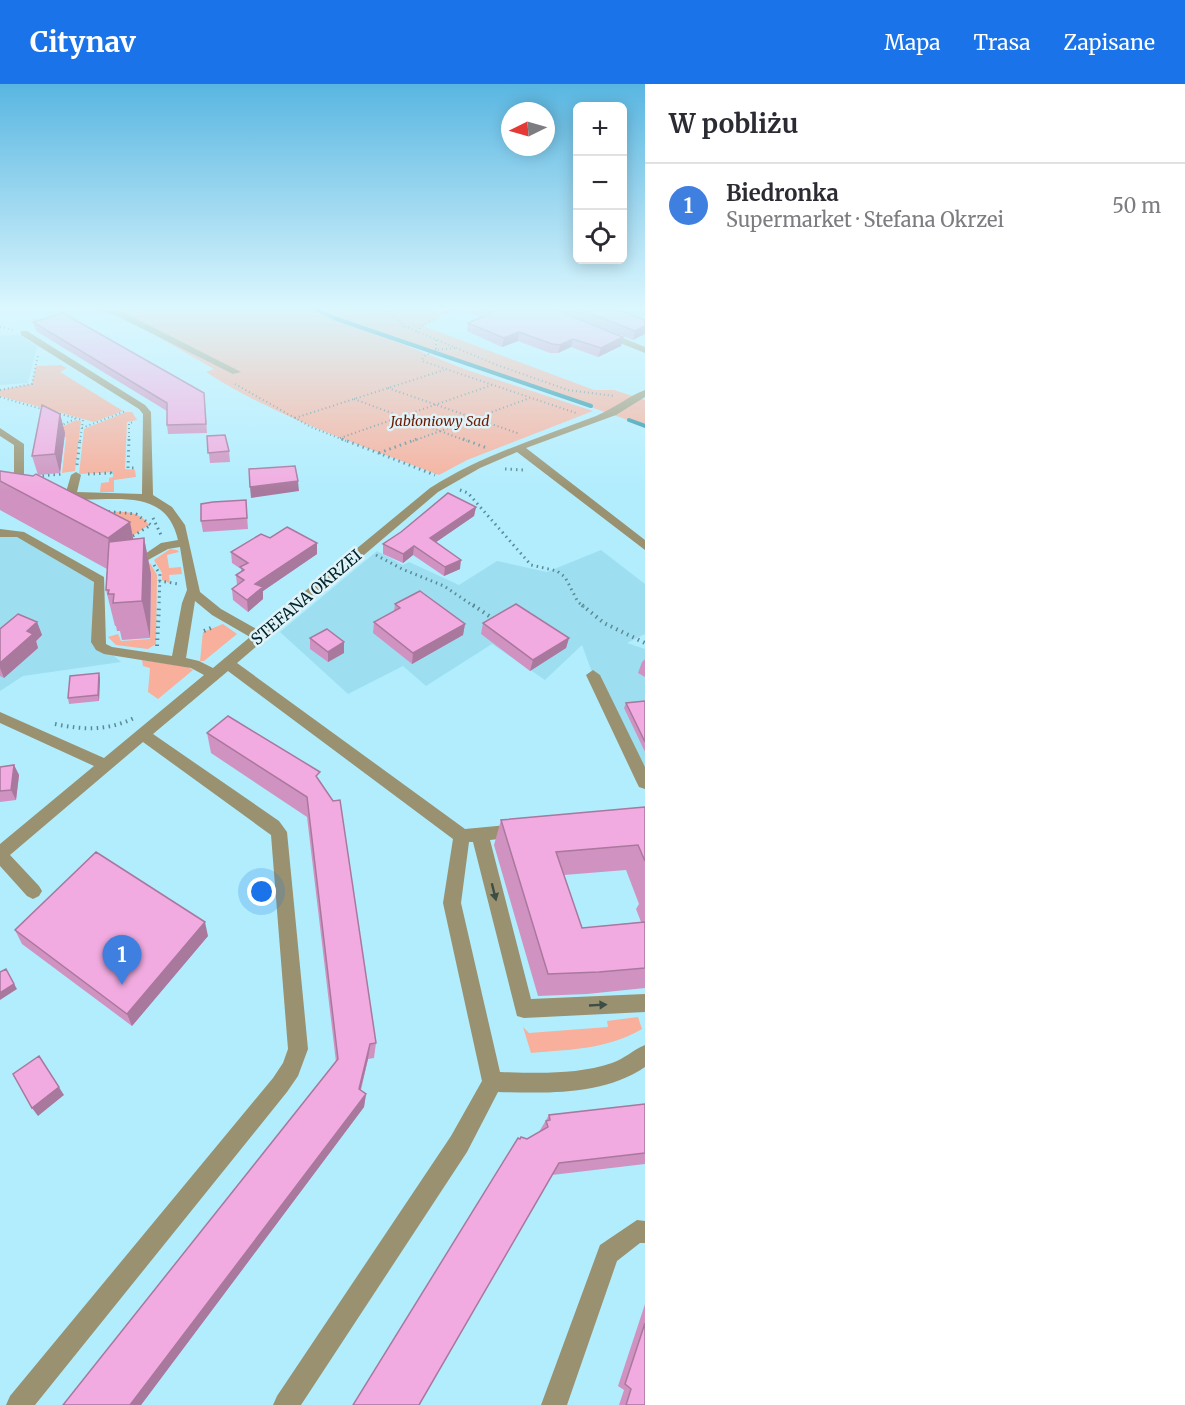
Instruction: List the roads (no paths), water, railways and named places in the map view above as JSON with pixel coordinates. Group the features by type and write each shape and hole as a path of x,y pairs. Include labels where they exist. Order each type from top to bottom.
{"street":[{"path":"81,369 140,406 148,414 147,497"},
{"path":"230,369 236,372"},
{"name":"STEFANA OKRZEI","path":"0,856 434,490 460,473 608,415 641,397"},
{"path":"0,431 19,444 19,478 25,487 39,494 20,494"},
{"path":"519,449 546,467 645,546"},
{"path":"71,496 76,474"},
{"path":"98,502 99,483"},
{"path":"49,495 71,496 98,502 119,492 147,497 163,504 175,516 184,532 193,590 178,662"},
{"path":"0,533 20,534 100,580 98,642 101,647 109,651 194,664 214,674"},
{"path":"148,556 165,546 185,543"},
{"path":"193,590 202,601 259,637"},
{"path":"227,663 471,836 524,1009 645,1003"},
{"path":"593,675 645,783"},
{"path":"0,717 106,765"},
{"path":"19,1405 280,1085 291,1069 298,1049 279,832 150,728"},
{"path":"471,836 539,829"},
{"path":"286,1405 459,1144 492,1082 452,903 471,836"},
{"path":"0,856 11,865 33,891"},
{"path":"492,1082 540,1083 591,1078 634,1065 645,1055"},
{"path":"554,1405 608,1252 637,1231 645,1232"}],"waterway":[{"path":"482,369 591,406"},
{"path":"629,420 645,426"}],"place":[{"name":"Biedronka","path":"122,985"}],"park label":[{"name":"Jabłoniowy Sad","path":"440,421"}]}
